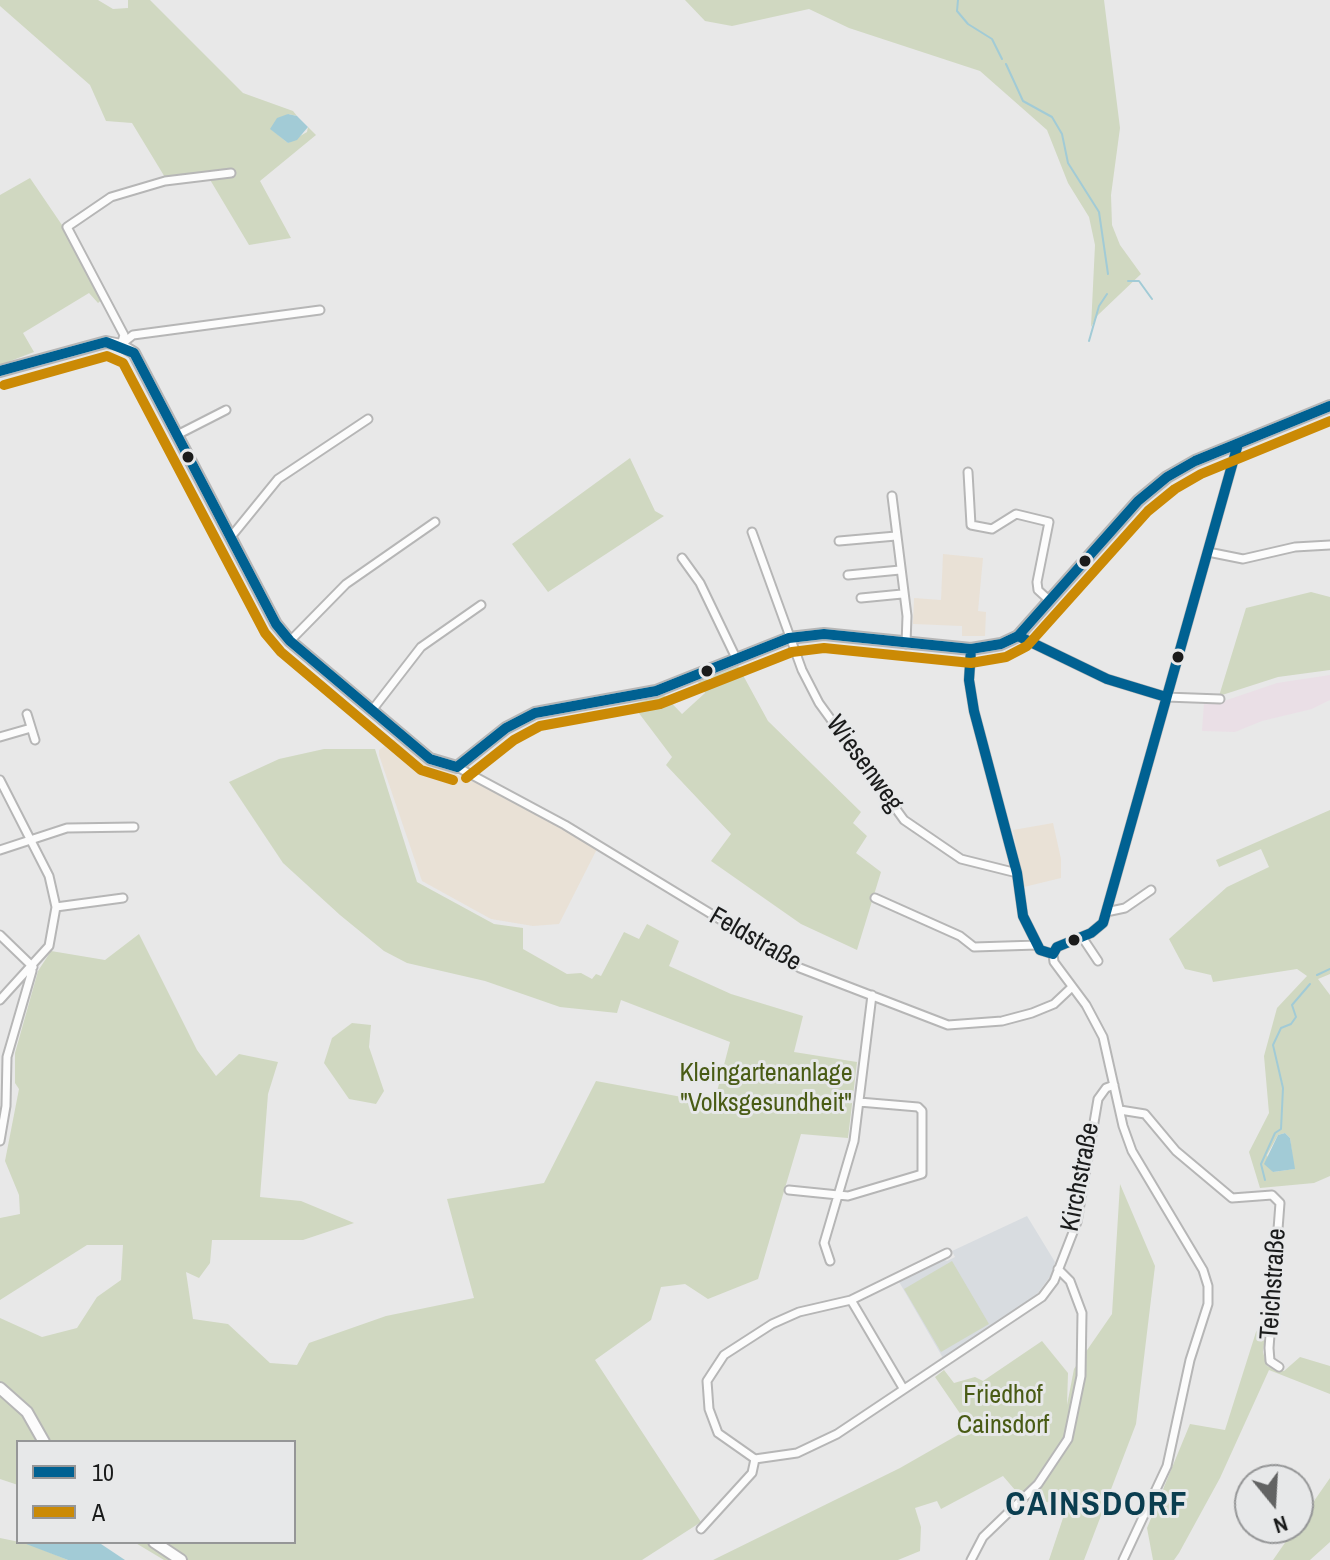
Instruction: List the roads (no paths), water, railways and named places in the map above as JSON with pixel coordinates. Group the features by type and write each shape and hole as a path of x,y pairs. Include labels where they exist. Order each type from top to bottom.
{"street":[{"path":"121,345 124,335 67,227 111,197 165,181 231,173"},
{"path":"121,345 133,335 320,310"},
{"path":"0,371 106,342 121,345 134,353 276,624 290,641 430,759 457,767 506,728 535,713 632,697 789,638 824,634 971,649 1001,644 1018,636 1138,501 1186,466 1330,406"},
{"path":"177,435 226,410"},
{"path":"230,538 278,479 368,419"},
{"path":"1123,1560 1167,1466 1190,1360 1208,1304 1208,1286 1203,1270 1132,1151 1096,1021 1054,962 1053,954 1057,947 1100,927 1106,912 1238,444"},
{"path":"968,472 971,525 992,529 1016,514 1049,522 1037,582 1038,590 1050,601"},
{"path":"892,496 907,616 906,644"},
{"path":"290,641 346,584 435,522"},
{"name":"Wiesenweg","path":"752,532 789,638 819,703 904,820 961,859 1017,873"},
{"path":"839,541 896,536"},
{"path":"1208,552 1243,559 1295,547 1330,545"},
{"path":"682,558 700,583 737,660"},
{"path":"848,575 900,570"},
{"path":"861,598 902,594"},
{"path":"373,709 421,647 481,605"},
{"path":"1018,636 1107,679 1166,697 1220,699"},
{"path":"971,649 969,680 974,711 1017,873 1023,916 1040,950 1053,954"},
{"path":"27,714 35,740"},
{"path":"0,737 31,728"},
{"name":"Feldstraße","path":"457,767 565,825 800,968 905,1009 963,1027 1028,1014 1054,1004 1072,987"},
{"path":"0,780 54,888 56,907 49,946 0,1000"},
{"path":"0,850 67,828 134,827"},
{"path":"1106,912 1125,908 1151,890"},
{"path":"56,907 123,898"},
{"path":"875,898 960,936 974,947 1037,945"},
{"path":"0,935 33,967"},
{"path":"1082,937 1098,961"},
{"path":"0,1141 6,1106 7,1057 33,967"},
{"path":"830,1261 824,1243 854,1141 872,995"},
{"name":"Kirchstraße","path":"755,1459 783,1457 820,1443 1032,1305 1049,1289 1077,1222 1094,1112 1106,1088 1114,1085"},
{"path":"789,1190 848,1196 924,1171 922,1111 918,1107 859,1102"},
{"name":"Teichstraße","path":"1120,1110 1145,1114 1176,1151 1232,1198 1272,1195 1280,1203 1269,1348 1270,1361 1279,1367"},
{"path":"701,1529 752,1473 755,1459 718,1433 709,1409 707,1381 724,1355 772,1324 799,1312 851,1300 947,1253"},
{"path":"971,1560 983,1537 1038,1484 1068,1439 1081,1376 1082,1313 1070,1281 1058,1269"},
{"path":"851,1300 903,1388"},
{"path":"0,1388 27,1412 43,1440"},
{"path":"157,1544 181,1560"}],"water":[{"path":"288,114 297,116 308,127 297,140 288,143 270,129 277,118"},
{"path":"1285,1133 1290,1138 1295,1169 1273,1172 1264,1164 1278,1135"},
{"path":"26,1544 101,1544 125,1560 68,1560"}],"waterway":[{"path":"958,0 957,11 968,24 992,39 1002,59"},
{"path":"1006,64 1023,101 1052,117 1062,134 1068,163 1099,212 1108,274"},
{"path":"1128,281 1139,281 1152,299"},
{"path":"1089,341 1099,306 1107,294"},
{"path":"1317,975 1330,969"},
{"path":"1265,1180 1261,1164 1275,1133 1281,1129 1283,1088 1273,1045 1281,1028 1291,1024 1296,1017 1292,1005 1310,984"}],"district":[{"name":"CAINSDORF","path":"1097,1506"}],"park label":[{"name":"Kleingartenanlage \"Volksgesundheit\"","path":"766,1089"},
{"name":"Friedhof Cainsdorf","path":"1003,1411"}]}
